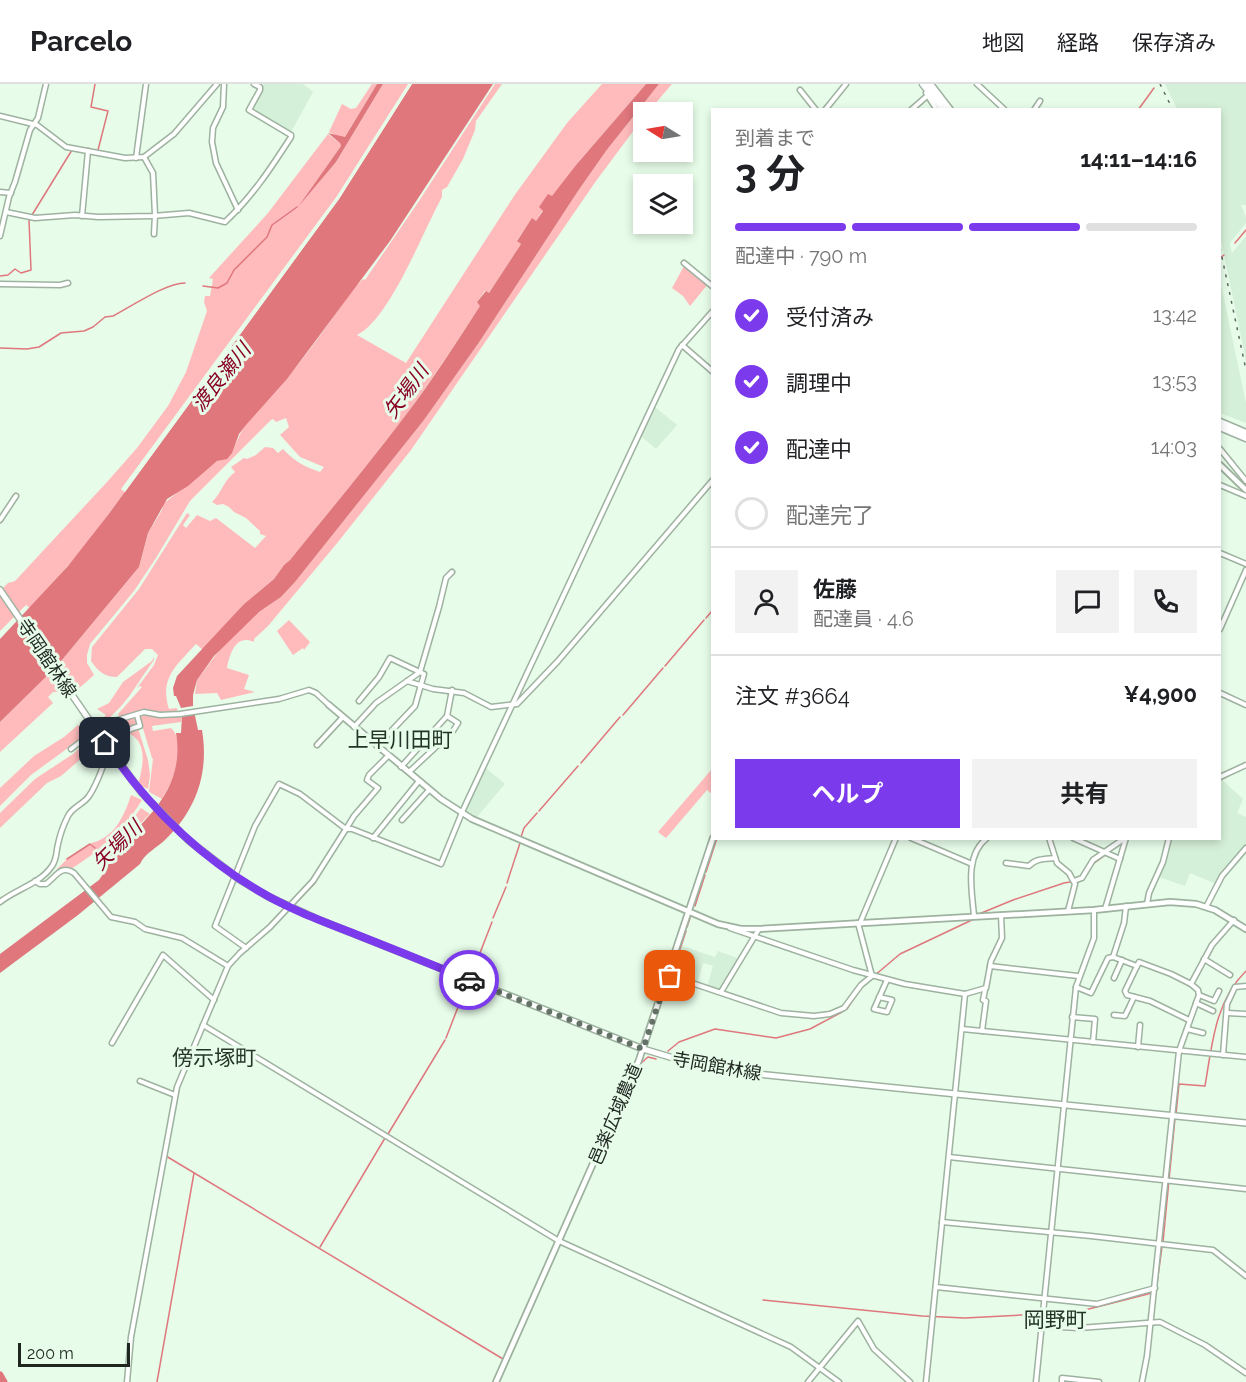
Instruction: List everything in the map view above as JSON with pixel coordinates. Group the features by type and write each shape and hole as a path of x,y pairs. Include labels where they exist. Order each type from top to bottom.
{"main road":[{"path":"923,84 927,92 942,108"},
{"path":"927,92 947,108"},
{"path":"1221,422 1246,433"},
{"path":"1221,427 1246,438"},
{"name":"寺岡館林線","path":"0,590 95,729 149,801 188,840 237,878 289,907 643,1049 679,1060 726,1070 1246,1123"}],"street":[{"path":"0,236 11,193 38,117 46,84"},
{"path":"136,158 146,84"},
{"path":"0,116 34,124 66,147 136,158 144,157 174,134 217,84"},
{"path":"224,84 223,107 213,128 212,142 216,163 238,210"},
{"path":"6,212 35,218 82,216 98,218 189,213 225,222 267,175 291,137 249,110 260,90 260,87 254,84"},
{"path":"827,108 846,84"},
{"path":"977,84 1003,108"},
{"path":"800,90 814,108"},
{"path":"911,108 927,92 936,108"},
{"path":"1036,108 1041,101"},
{"path":"82,216 88,151"},
{"path":"144,157 153,173 154,234"},
{"path":"0,192 11,193"},
{"path":"684,263 711,285"},
{"path":"0,284 62,285 68,283"},
{"path":"246,948 215,926 255,826 279,784 300,794 346,829 441,864 512,705 682,345 711,313"},
{"path":"682,345 711,370"},
{"path":"1221,450 1246,481"},
{"path":"1221,466 1246,490"},
{"path":"407,681 433,689 464,693 491,707 519,702 711,482"},
{"path":"1221,485 1246,496"},
{"path":"0,520 16,496"},
{"path":"1221,553 1246,564"},
{"path":"1221,627 1246,570"},
{"path":"354,727 376,703 420,672 440,608 446,578 452,572"},
{"path":"359,701 379,677 390,658 423,674 415,706 377,746"},
{"path":"71,749 95,729 144,712 167,716 279,699 309,690 315,692 429,790 462,813 689,912 753,937 887,980 965,994 985,990"},
{"path":"401,767 447,716 452,690"},
{"path":"1221,693 1246,705"},
{"path":"0,902 50,869 54,863 67,816 89,796 104,768 114,741 126,731 140,726 136,715"},
{"path":"408,773 453,731 458,723 447,716"},
{"path":"317,745 343,717"},
{"path":"127,1382 131,1337 175,1095 202,1025 228,966 270,927 313,881 354,816 378,788 368,780 369,775 388,756"},
{"path":"1221,777 1246,765"},
{"path":"373,838 419,781"},
{"path":"402,820 429,790"},
{"name":"邑楽広域農道","path":"496,1382 643,1049 712,840"},
{"path":"872,976 859,923 895,840"},
{"path":"916,840 972,864"},
{"path":"974,916 971,889 972,864 978,845 984,840"},
{"path":"1050,840 1057,863 1069,873 1074,881 1068,911"},
{"path":"1077,840 1120,859"},
{"path":"1074,881 1082,878 1093,860 1122,840"},
{"path":"1105,909 1125,840"},
{"path":"1147,904 1168,840"},
{"path":"1206,907 1222,876 1244,854 1246,848"},
{"path":"1006,863 1029,866 1032,862 1055,858"},
{"path":"35,881 46,884 62,870 69,870 109,915 135,922 145,929 182,938 228,966"},
{"path":"728,927 759,929 1094,910 1180,902 1206,907 1234,920 1246,929"},
{"path":"1113,957 1124,923 1126,906"},
{"path":"1036,1382 1072,1017 1078,976 1094,938 1094,910"},
{"path":"982,1031 986,1001 983,1000 990,966 1002,938 1001,914"},
{"path":"1191,984 1212,945 1234,920"},
{"path":"721,992 759,929"},
{"path":"112,1043 163,955 214,1000"},
{"path":"1076,987 1091,993 1108,958 1113,957 1137,966"},
{"path":"1204,959 1230,975"},
{"path":"1114,978 1122,960"},
{"path":"1142,1382 1160,1245 1179,1052 1199,995 1198,990 1191,984 1139,962 1125,991 1127,995 1150,1000 1190,1020"},
{"path":"990,966 1078,976"},
{"path":"668,975 784,1014 823,1015 844,1008 872,976"},
{"path":"879,997 892,1000 887,1012 874,1009 879,997 887,980"},
{"path":"1223,1055 1227,1004 1235,987 1246,986"},
{"path":"1199,995 1214,1001 1219,991"},
{"path":"926,1382 965,994"},
{"path":"1114,1015 1125,1016 1134,997"},
{"path":"1196,1003 1213,1011"},
{"path":"1227,1013 1246,1014"},
{"path":"1072,1017 1095,1019 1093,1042"},
{"path":"202,1025 559,1241 791,1347 839,1382"},
{"path":"1138,1047 1140,1025"},
{"path":"962,1029 1246,1057"},
{"path":"1187,1029 1203,1033"},
{"path":"140,1081 175,1095"},
{"path":"949,1158 1246,1188"},
{"path":"942,1222 1213,1250 1246,1276"},
{"path":"936,1287 1100,1304 1155,1288"},
{"path":"808,1382 858,1321 874,1349 909,1382"},
{"path":"1041,1326 1079,1328 1160,1322 1203,1343 1246,1373"},
{"path":"1062,1382 1062,1378 1099,1382"}],"shaded area":[{"path":"264,84 303,84 313,92 291,132 252,111"},
{"path":"372,84 377,84 345,137 341,138 329,132 342,104 351,109 356,108"},
{"path":"383,84 408,84 337,196 121,489 125,492 83,549 30,608 26,605 0,631 0,591 8,583 15,581 107,482 137,448 168,406 186,372 207,311 205,296 210,296 213,279 209,278 268,213 328,134 341,146 304,199 336,162"},
{"path":"495,84 502,84 476,121 475,130 463,159 447,187 442,190 442,197 405,273 382,311 369,326 357,335 406,363 514,196 567,123 602,84 646,84 576,165 552,197 548,195 543,210 536,221 532,219 517,240 521,244 489,293 485,291 477,302 481,305 444,361 348,489 274,579 244,604 203,650 196,644 176,666 166,689 169,709 177,708 178,713 160,714 142,711 123,717 119,716 118,714 142,687 137,688 154,665 158,655 152,649 145,649 117,677 112,677 102,673 91,661 92,647 139,589 187,513 190,515 183,525 186,528 197,515 210,521 216,518 255,548 266,536 260,534 260,531 246,518 229,507 212,502 235,472 231,467 244,458 256,455 265,447 273,448 278,453 283,449 300,463 320,472 324,467 300,457 280,435 289,427 286,418 276,422 271,420 190,501 134,591 90,644 87,663 94,675 77,690 71,688 62,692 53,692 48,697 53,703 0,752 0,722 57,666 139,567 148,533 162,510 163,504 231,452 245,426 297,366 355,287 363,279 365,280"},
{"path":"659,84 672,84 657,102 645,102"},
{"path":"1165,84 1246,84 1246,205 1241,205 1246,223 1230,243 1232,253 1246,236 1246,361 1221,240 1221,108 1177,108"},
{"path":"633,117 633,131 596,181 411,450 338,542 268,626 254,639 254,642 243,641 235,646 227,668 249,675 244,689 255,692 221,700 217,693 195,694 197,680 224,644 259,612 281,597 295,582 424,420 480,341 606,151"},
{"path":"684,266 708,284 690,306 683,296 672,288"},
{"path":"1221,285 1246,403 1246,423 1221,413"},
{"path":"655,407 677,425 656,449 641,436"},
{"path":"289,620 310,642 304,650 303,648 293,655 277,631"},
{"path":"154,657 154,660 121,706 114,714 96,726 106,715 97,709 109,703 123,682 152,661"},
{"path":"142,714 166,717 182,715 181,722 152,726 153,731 171,728 179,744 179,754 171,783 162,799 149,792 153,759 140,719"},
{"path":"132,718 136,719 136,725 121,731 107,742 99,732 102,728"},
{"path":"78,725 86,733 91,731 31,775 0,806 0,788 34,756"},
{"path":"138,728 148,760 150,775 148,789 138,784 143,756 140,743 130,734 117,741 129,731"},
{"path":"94,735 102,746 100,748 97,745 61,776 47,783 0,828 0,813 35,779 73,754"},
{"path":"486,768 505,784 476,818 465,811"},
{"path":"711,770 711,793 707,790 666,838 658,832"},
{"path":"1221,779 1243,799 1237,813 1246,817 1246,844 1216,884 1190,873 1185,886 1159,877 1171,840 1221,840"},
{"path":"131,795 142,800 111,839 71,869 66,867 56,870 67,859 90,844 94,848 91,843 112,831 121,819"},
{"path":"141,808 150,814 109,855 104,849"},
{"path":"682,946 715,957 718,951 740,959 719,991 707,987 713,966 703,963 697,983 673,975"}],"water":[{"path":"377,84 383,84 336,162 298,207 341,146 328,133 345,137"},
{"name":"渡良瀬川","path":"412,84 493,84 390,241 287,379 239,434 232,453 227,459 217,461 188,486 167,499 148,533 139,567 57,666 0,722 0,639 68,566 108,515 339,199"},
{"path":"646,84 659,84 645,102 633,102 633,117 578,191 480,341 424,420 295,582 281,597 259,612 214,656 197,680 193,706 181,708 174,696 173,688 177,676 244,604 274,579 377,453 453,348 480,306 477,302 486,291 489,293 521,244 517,241 532,218 536,221 543,211 539,207 548,194 552,196"},
{"path":"194,711 198,730 202,730 204,761 198,789 186,815 166,839 140,864 78,915 0,973 0,954 99,880 105,871 104,859 101,855 107,857 135,831 159,803 175,772 176,733 181,733 182,715"}],"pier":[{"path":"409,84 412,84 339,199 125,492 122,490 336,198"}],"waterway":[{"path":"95,84 91,107 108,111 98,150"},
{"path":"1139,108 1154,88"},
{"path":"32,215 72,150"},
{"path":"203,286 218,288 227,283 234,270 267,237 272,225 297,207"},
{"path":"0,276 8,275 15,269 21,273 31,270 29,220"},
{"path":"1235,243 1246,230"},
{"path":"0,348 39,347 61,333 84,331 105,317 113,316 159,291 185,283"},
{"path":"706,618 711,612"},
{"path":"665,666 704,620"},
{"path":"623,715 663,668"},
{"path":"581,763 620,717"},
{"path":"539,811 578,766"},
{"path":"1221,779 1245,767"},
{"path":"521,837 524,828 537,813"},
{"path":"706,872 716,840"},
{"path":"1093,864 1123,842"},
{"path":"507,883 520,843"},
{"path":"67,859 90,844 95,848"},
{"path":"293,906 315,883 324,867"},
{"path":"695,906 705,875"},
{"path":"979,914 1064,883 1082,880"},
{"path":"493,918 506,887"},
{"path":"252,945 290,909"},
{"path":"687,927 690,918"},
{"path":"874,976 900,954 974,919"},
{"path":"471,976 492,922"},
{"path":"672,974 686,931"},
{"path":"220,990 230,967"},
{"path":"1176,1114 1179,1084 1205,1086 1221,1010 1236,983 1246,971"},
{"path":"669,985 671,978"},
{"path":"861,988 869,981"},
{"path":"446,1038 467,984"},
{"path":"847,1009 858,992"},
{"path":"668,1051 679,1042 715,1029 776,1038 810,1029 842,1012"},
{"path":"388,1134 445,1040"},
{"path":"499,1382 640,1064 648,1057 656,1059"},
{"path":"179,1089 166,1156 508,1362"},
{"path":"1163,1242 1175,1118"},
{"path":"320,1247 385,1138"},
{"path":"157,1382 194,1173"},
{"path":"1156,1291 1162,1247"},
{"path":"1045,1314 1077,1312 1152,1293"},
{"path":"763,1300 922,1316 965,1318 1040,1314"},
{"name":"矢場川","path":"0,1375 4,1382"}],"railway":[{"path":"1160,84 1172,108"},
{"path":"1221,253 1246,370"}],"way so far":[{"path":"469,980 643,1049 668,975 670,976"}],"district":[{"name":"上早川田町","path":"400,739"},
{"name":"傍示塚町","path":"214,1057"},
{"name":"岡野町","path":"1055,1319"}],"route":[{"path":"105,743 138,789 167,821 192,843 247,884 293,909 469,980"}]}
